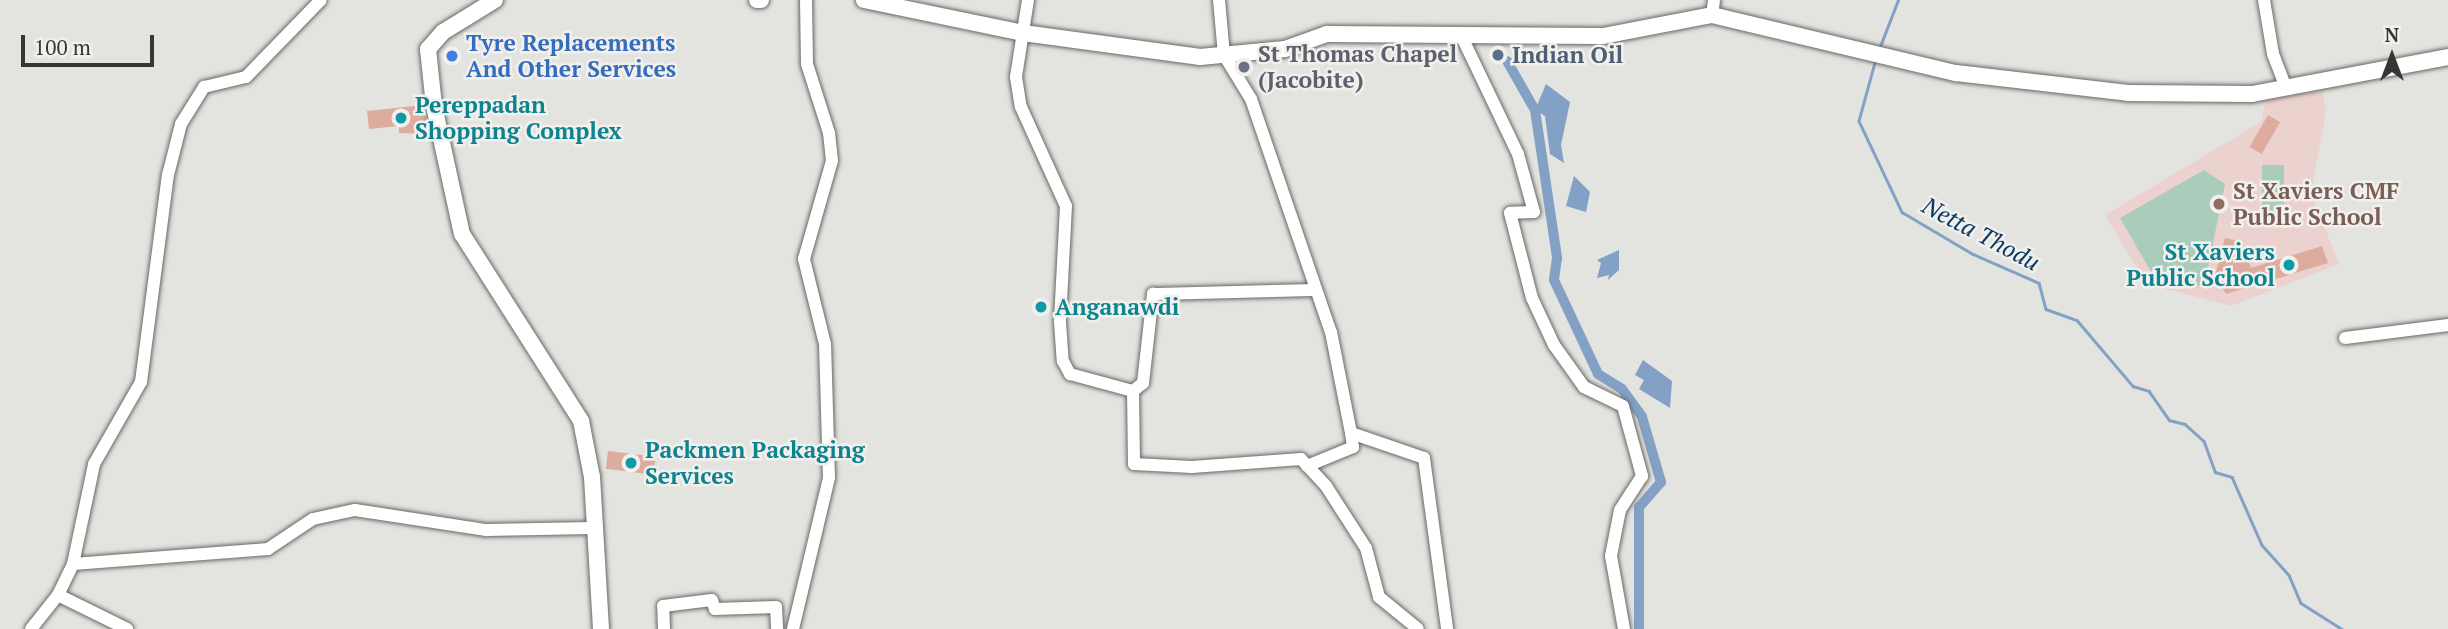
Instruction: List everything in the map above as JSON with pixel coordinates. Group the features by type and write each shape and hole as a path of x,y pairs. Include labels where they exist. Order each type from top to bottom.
{"main road":[{"path":"864,0 1023,33 1200,57 1285,49 1327,34 1603,36 1713,8 1956,73 2128,93 2252,94 2448,57"},
{"path":"485,2 428,49 434,106 462,234 581,421 595,528 601,629"}],"street":[{"path":"31,629 58,595 73,564 94,464 141,382 168,175 181,124 204,87 246,77 321,0"},
{"path":"793,629 829,478 824,334 804,259 832,162 829,133 807,64 806,0"},
{"path":"1027,0 1016,77 1021,107 1066,206 1063,361 1070,374 1133,391"},
{"path":"1219,0 1224,55 1251,99 1316,290 1351,433 1353,447 1307,466"},
{"path":"2264,0 2273,54 2286,88"},
{"path":"1460,33 1518,154 1534,212 1510,214 1532,298 1554,345 1584,387 1623,406 1642,476 1620,510 1611,556 1624,629"},
{"path":"1133,391 1143,383 1153,294 1316,290"},
{"path":"2345,338 2448,325"},
{"path":"1133,391 1134,464 1192,467 1301,459 1366,548 1379,597 1418,629"},
{"path":"1351,433 1424,458 1447,629"},
{"path":"73,564 268,549 313,519 355,510 486,530 595,528"},
{"path":"58,595 127,629"},
{"path":"664,629 663,606 712,600 715,610 776,607 777,629"}],"shaded area":[{"name":"St Xaviers CMF Public School","path":"2323,91 2326,111 2311,193 2339,264 2231,306 2147,284 2105,215 2261,122 2266,100"}],"green space":[{"path":"2262,165 2284,165 2284,224 2262,224"},
{"path":"2204,170 2225,184 2204,287 2154,277 2120,218"}],"water":[{"path":"1546,84 1570,102 1561,145 1564,163 1550,154 1545,116 1535,110"},
{"path":"1574,176 1590,192 1586,212 1566,206"},
{"path":"1619,250 1619,270 1608,280 1609,275 1597,278 1601,263 1597,260"},
{"path":"1643,360 1672,381 1670,408 1639,389 1644,380 1635,375"}],"building":[{"name":"Pereppadan Shopping Complex","path":"423,105 429,134 399,133 399,126 369,129 367,111"},
{"path":"2268,115 2280,122 2262,154 2250,147"},
{"name":"St Xaviers Public School","path":"2225,238 2242,242 2251,268 2322,246 2328,263 2226,294 2215,275"},
{"name":"Packmen Packaging Services","path":"608,451 656,457 653,475 606,469"}],"waterway":[{"name":"Netta Thodu","path":"1879,49 1898,0"},
{"name":"Netta Thodu","path":"1876,59 1859,121 1902,212 1973,254 2039,283 2046,309 2077,320 2133,386 2149,391 2169,420 2185,424 2204,441 2215,472 2232,477 2262,545 2289,575 2301,603 2342,629"},
{"path":"1507,61 1535,110 1557,258 1554,280 1598,374 1622,389 1642,417 1661,482 1639,507 1639,629"}],"place":[{"name":"Indian Oil","path":"1498,55"},
{"name":"Tyre Replacements And Other Services","path":"452,56"},
{"name":"St Thomas Chapel (Jacobite)","path":"1244,67"},
{"name":"Pereppadan Shopping Complex","path":"401,118"},
{"name":"St Xaviers CMF Public School","path":"2219,204"},
{"name":"St Xaviers Public School","path":"2289,265"},
{"name":"Anganawdi","path":"1041,307"},
{"name":"Packmen Packaging Services","path":"631,463"}]}
